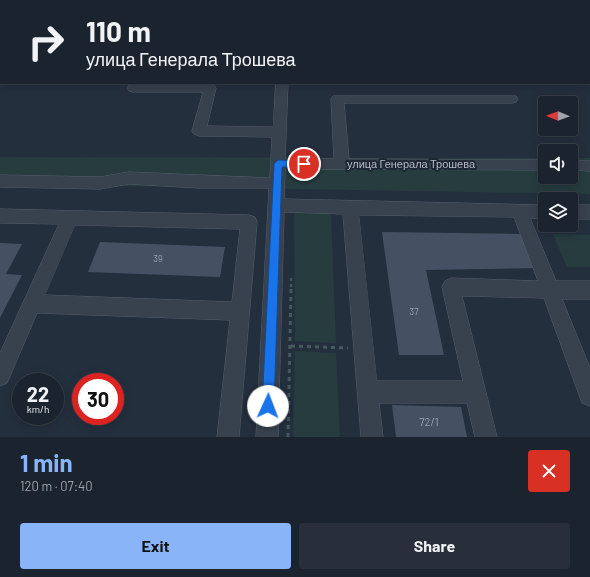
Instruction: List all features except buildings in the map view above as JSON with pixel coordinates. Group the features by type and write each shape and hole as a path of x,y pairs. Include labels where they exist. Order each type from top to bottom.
{"street":[{"path":"267,437 282,84"},
{"path":"133,88 210,88 200,131 279,132"},
{"path":"342,164 337,99 512,99"},
{"name":"улица Генерала Трошева","path":"278,164 538,165"},
{"path":"578,165 590,166"},
{"path":"0,181 100,184 129,178 199,182 266,183"},
{"path":"276,204 350,208 538,212"},
{"path":"350,208 372,437"},
{"path":"519,211 589,388"},
{"path":"578,212 590,212"},
{"path":"0,216 249,222 239,311 228,437"},
{"path":"0,376 70,218"},
{"path":"486,437 450,287 590,290"},
{"path":"32,304 239,311"},
{"path":"368,392 475,392"}],"path":[{"path":"288,437 291,346 291,276"},
{"path":"291,346 364,349"}],"green space":[{"path":"0,157 538,158 538,184 578,184 578,158 590,158 590,194 578,194 578,192 538,193 0,184"},
{"path":"294,211 331,213 336,343 295,341"},
{"path":"553,234 590,235 590,267 567,267"},
{"path":"295,351 336,353 340,437 293,437"}],"route":[{"path":"268,406 278,164 304,164"}]}
